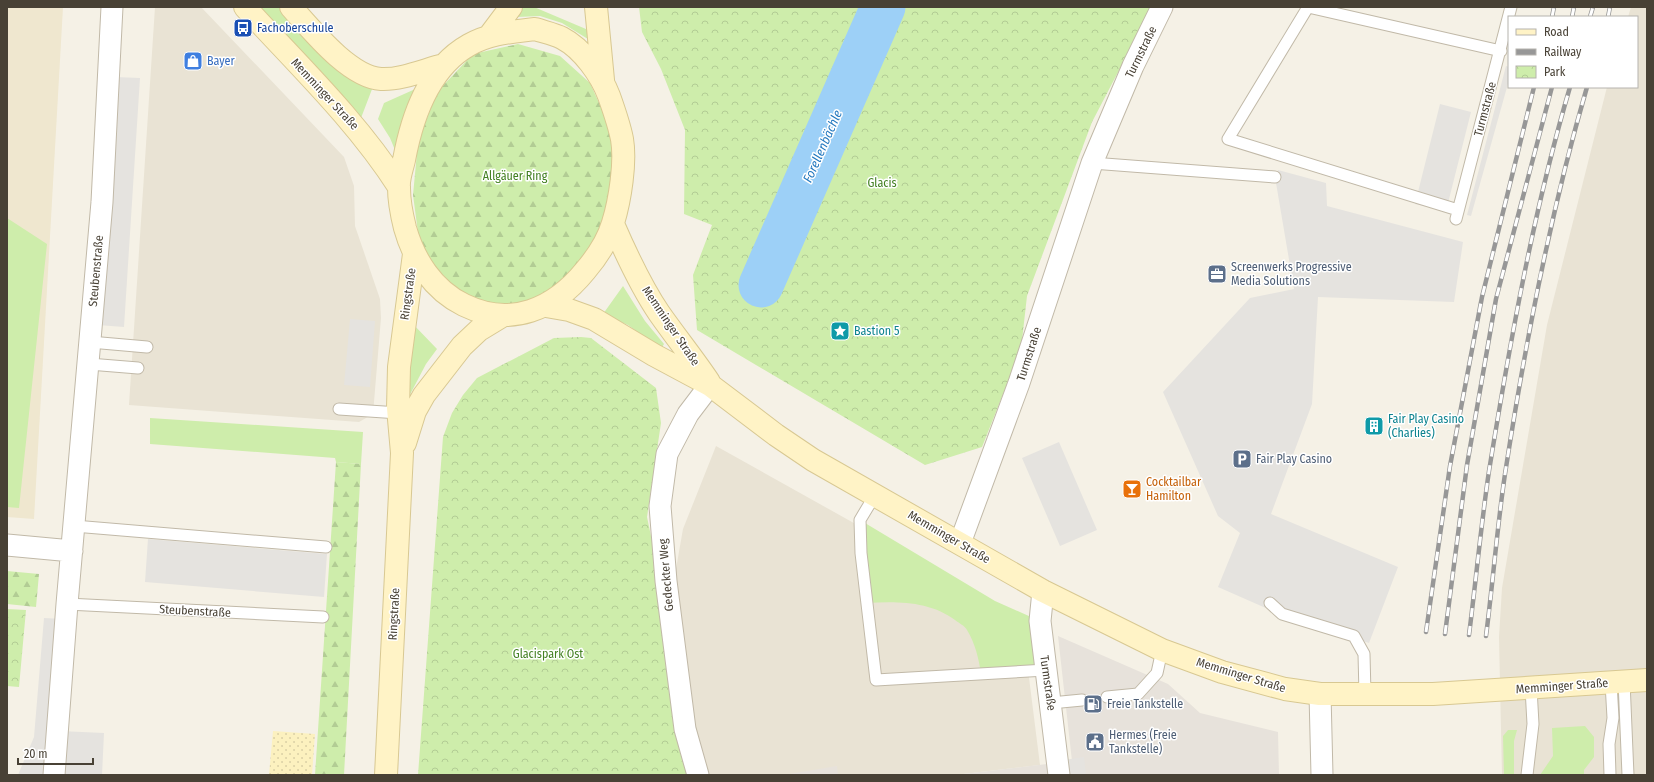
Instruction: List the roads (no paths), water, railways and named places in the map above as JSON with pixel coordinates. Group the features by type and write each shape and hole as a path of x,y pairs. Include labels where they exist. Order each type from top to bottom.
{"main road":[{"name":"Memminger Straße","path":"245,7 362,134 399,186"},
{"path":"290,7 330,50 356,70 380,79 403,76 444,65"},
{"path":"490,35 511,7"},
{"path":"596,7 603,80"},
{"path":"535,29 563,39 586,57 603,80 615,111 622,141 622,177 613,224 597,256 573,286 546,306 528,313 502,316 474,310 457,302 442,290 425,272 414,254 404,223 399,186 410,129 418,106 444,65 467,46 490,35 535,29"},
{"name":"Memminger Straße","path":"613,224 633,267 659,312 710,385"},
{"name":"Ringstraße","path":"386,775 402,453 398,413 399,367 414,254"},
{"name":"Memminger Straße","path":"546,306 570,310 594,319 654,355 710,385 776,435 807,456 1043,591 1162,650 1255,682 1285,689 1320,694 1433,694 1647,680"},
{"name":"Ringstraße","path":"402,453 415,411 424,395 462,346 479,330 502,316"}],"street":[{"name":"Turmstraße","path":"960,543 1019,384 1092,163 1133,66 1162,7"},
{"name":"Steubenstraße","path":"54,775 67,604 103,194 113,10"},
{"name":"Gedeckter Weg","path":"698,775 685,729 666,581 660,506 667,454 688,414 710,385"},
{"path":"7,545 72,551"},
{"name":"Turmstraße","path":"1043,591 1040,621 1059,775"},
{"path":"1320,694 1322,775"}],"lane":[{"name":"Turmstraße","path":"1501,51 1308,7 1228,139 1457,214 1501,51 1508,17"},
{"path":"1092,163 1275,177"},
{"path":"90,342 147,347"},
{"path":"89,364 138,368"},
{"path":"339,409 398,413"},
{"path":"875,495 860,520 860,540 876,680 1046,670"},
{"path":"74,526 326,547"},
{"name":"Steubenstraße","path":"67,604 323,617"},
{"path":"1270,604 1282,614 1354,636 1364,654 1365,694"},
{"path":"1107,697 1138,694 1157,673 1162,650"},
{"path":"1610,775 1609,744 1617,682"},
{"path":"1617,682 1628,775"},
{"path":"1527,775 1533,724 1531,688"},
{"path":"1051,703 1082,700"}],"waterway":[{"name":"Forellenbächle","path":"761,285 883,7"}],"railway":[{"path":"1552,16 1554,7"},
{"path":"1572,16 1574,7"},
{"path":"1590,16 1593,7"},
{"path":"1608,16 1610,7"},
{"path":"1426,632 1450,466 1482,297 1534,88"},
{"path":"1445,634 1467,465 1496,299 1552,88"},
{"path":"1469,635 1483,512 1505,374 1534,230 1570,88"},
{"path":"1486,636 1505,474 1530,328 1561,183 1587,88"}],"place":[{"name":"Fachoberschule","path":"243,28"},
{"name":"Bayer","path":"193,61"},
{"name":"Screenwerks Progressive Media Solutions","path":"1217,274"},
{"name":"Bastion 5","path":"840,331"},
{"name":"Fair Play Casino (Charlies)","path":"1374,426"},
{"name":"Fair Play Casino","path":"1242,459"},
{"name":"Cocktailbar Hamilton","path":"1132,489"},
{"name":"Freie Tankstelle","path":"1093,704"},
{"name":"Hermes (Freie Tankstelle)","path":"1095,742"}],"park label":[{"name":"Allgäuer Ring","path":"515,176"},
{"name":"Glacis","path":"882,183"},
{"name":"Glacispark Ost","path":"548,654"}]}
